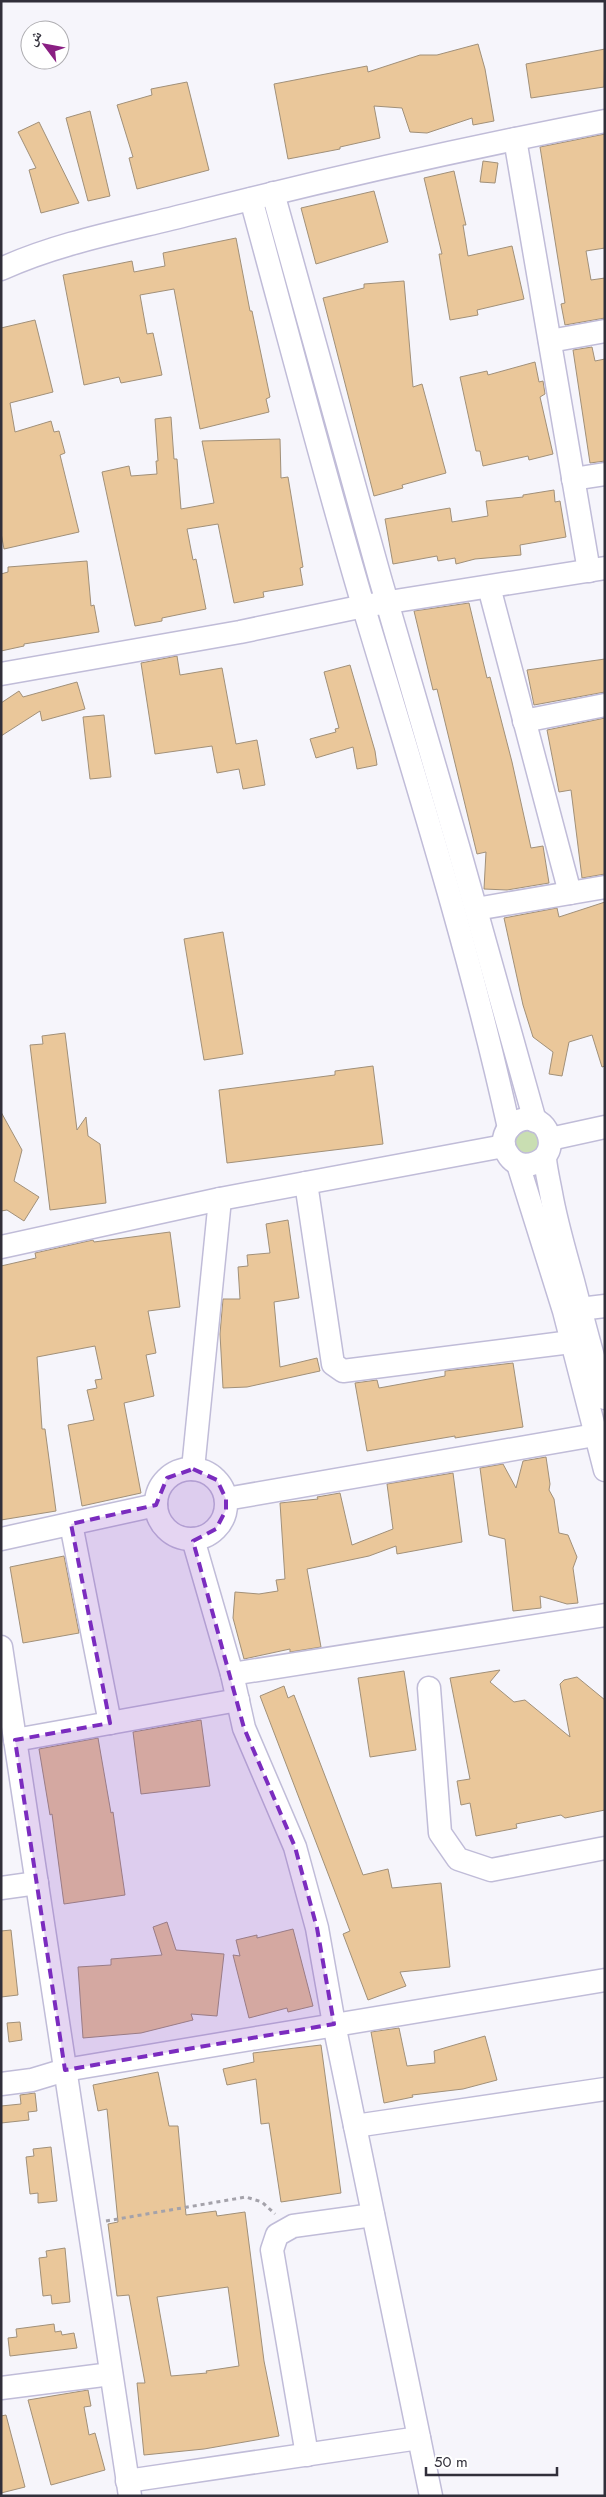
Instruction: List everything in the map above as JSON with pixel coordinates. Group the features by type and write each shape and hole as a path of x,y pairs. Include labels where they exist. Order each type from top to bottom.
{"street":[{"path":"1,269 18,261 74,244 273,193 605,121"},
{"path":"1,674 240,632 364,606 388,604 597,569 574,479 515,139"},
{"path":"273,193 535,1121"},
{"path":"251,199 496,1071 511,1160 528,1166 538,1163 547,1148 605,1127"},
{"path":"550,341 605,331"},
{"path":"574,479 605,474"},
{"path":"489,587 570,893"},
{"path":"524,721 605,705"},
{"path":"476,909 605,887"},
{"path":"1,1247 220,1199 306,1183 507,1137 522,1120 535,1121 546,1129 554,1211 605,1398"},
{"path":"518,1164 564,1311 605,1470"},
{"path":"306,1183 333,1364 342,1371 571,1342"},
{"path":"193,1469 220,1199"},
{"path":"580,1309 605,1306"},
{"path":"226,1499 595,1435"},
{"path":"193,1469 210,1474 217,1480 226,1499 222,1520 216,1529 208,1535 193,1539 178,1537 169,1532 162,1524 156,1505 161,1485 167,1478 175,1473 193,1469"},
{"path":"1,1539 156,1505"},
{"path":"71,1524 110,1723"},
{"path":"193,1539 232,1674 244,1728 294,1847 317,1928 334,2024 431,2496"},
{"path":"232,1674 605,1615"},
{"path":"1,1647 4,1690 15,1740 111,2374 125,2492 307,2454 419,2438"},
{"path":"429,1688 440,1833 458,1859 491,1870 605,1848"},
{"path":"15,1740 238,1700"},
{"path":"1,1888 37,1883"},
{"path":"1,2084 32,2080 65,2070 605,1980"},
{"path":"355,2126 605,2090"},
{"path":"307,2454 272,2250 277,2235 293,2226 373,2215"},
{"path":"1,2388 111,2374"}],"path":[{"path":"88,2224 246,2197 262,2202 275,2213 277,2235"}],"highlighted area":[{"path":"193,1469 217,1480 226,1499 226,1510 216,1529 193,1541 244,1728 295,1847 317,1928 334,2024 65,2070 15,1740 110,1723 71,1524 156,1505 167,1478"}],"green space":[{"path":"530,1124 545,1147 521,1160 510,1136"}],"building":[{"path":"478,44 485,69 494,121 473,125 472,118 427,133 410,132 402,108 374,106 380,138 340,147 340,149 288,159 274,84 367,66 368,72 420,55 437,55"},
{"path":"605,49 604,87 531,98 526,64"},
{"path":"187,82 209,170 137,189 129,158 133,157 117,105 152,95 151,89"},
{"path":"90,111 110,196 88,201 66,118"},
{"path":"39,122 79,203 41,213 29,170 36,168 18,132"},
{"path":"605,134 605,248 586,251 591,280 605,278 605,318 565,325 561,304 565,303 540,147"},
{"path":"483,161 498,163 495,183 480,182"},
{"path":"454,171 466,225 463,225 468,256 512,246 524,299 477,310 478,315 450,320 439,254 442,254 424,178"},
{"path":"374,191 388,242 316,264 301,208"},
{"path":"236,238 250,311 252,311 270,397 266,399 269,412 200,429 174,289 140,295 147,334 153,333 162,375 121,383 119,377 84,385 63,275 132,261 134,272 165,266 163,253"},
{"path":"404,281 413,387 422,384 446,473 402,485 403,488 374,496 323,298 364,288 364,284"},
{"path":"35,320 53,392 10,403 15,432 51,421 54,432 59,431 65,453 60,455 79,532 4,549 1,533 1,328"},
{"path":"592,347 595,361 605,359 605,461 590,463 573,350"},
{"path":"535,362 539,382 543,381 545,394 540,397 553,454 529,460 528,456 483,466 480,451 476,451 460,377 487,371 488,375"},
{"path":"171,417 174,459 177,459 181,509 214,503 202,441 280,439 281,478 288,477 303,567 300,568 303,585 263,592 264,597 234,603 218,524 187,529 193,560 196,559 206,609 135,626 102,472 129,466 131,476 157,474 155,419"},
{"path":"554,490 555,502 560,501 566,537 520,545 521,555 475,559 456,564 455,558 438,561 437,556 393,564 385,519 450,508 452,522 488,516 486,501 523,497 523,495"},
{"path":"87,561 91,606 94,605 99,632 24,644 24,646 1,651 1,574 8,572 8,567"},
{"path":"469,603 487,678 490,677 512,762 531,848 543,846 549,883 507,890 484,889 486,852 477,854 437,689 433,690 414,611"},
{"path":"177,656 180,675 222,668 236,744 257,740 265,785 243,789 239,769 217,773 212,746 155,754 141,663"},
{"path":"605,659 605,692 534,705 527,670"},
{"path":"350,665 375,751 377,765 357,769 353,747 316,758 310,739 336,732 335,729 339,728 324,672"},
{"path":"77,682 85,709 42,721 40,711 1,736 1,703 19,691 23,697"},
{"path":"104,715 111,777 90,779 83,717"},
{"path":"605,718 605,874 582,878 571,790 559,792 547,730"},
{"path":"605,902 605,1066 602,1067 592,1035 569,1042 562,1076 549,1074 553,1052 533,1037 523,1005 504,918 557,908 559,917"},
{"path":"223,932 243,1054 204,1060 184,939"},
{"path":"65,1033 77,1130 86,1117 88,1136 100,1144 106,1203 50,1210 30,1045 43,1044 42,1036"},
{"path":"373,1066 383,1144 227,1163 219,1090 335,1075 335,1071"},
{"path":"1,1112 22,1150 14,1181 39,1197 24,1221 7,1210 1,1211"},
{"path":"288,1220 299,1298 274,1302 280,1367 317,1358 320,1371 247,1387 223,1388 220,1334 223,1299 240,1299 238,1267 248,1266 247,1255 270,1253 266,1224"},
{"path":"170,1232 180,1307 148,1311 156,1353 146,1355 154,1396 124,1403 141,1493 82,1506 68,1425 94,1420 87,1390 97,1388 95,1380 102,1379 95,1346 37,1357 42,1429 45,1429 56,1511 1,1520 1,1266 36,1258 35,1253 93,1240 94,1242"},
{"path":"513,1363 523,1427 367,1451 355,1383 377,1380 379,1388 445,1376 445,1371"},
{"path":"546,1457 550,1484 549,1490 554,1499 559,1533 568,1535 577,1557 573,1568 578,1603 567,1604 540,1596 541,1608 513,1611 505,1539 489,1535 480,1468 503,1464 516,1488 523,1461"},
{"path":"453,1473 462,1542 397,1554 396,1546 369,1556 307,1569 321,1647 290,1652 290,1649 244,1659 233,1618 235,1592 259,1594 278,1591 276,1580 285,1579 280,1503 318,1499 317,1497 340,1493 352,1545 393,1529 387,1484"},
{"path":"64,1556 79,1633 23,1643 10,1567"},
{"path":"500,1670 490,1682 514,1702 525,1700 570,1737 560,1684 564,1680 577,1677 605,1700 605,1810 565,1818 561,1815 516,1824 517,1828 476,1836 470,1803 461,1805 457,1781 470,1779 450,1678"},
{"path":"404,1671 416,1750 370,1757 358,1678"},
{"path":"284,1686 288,1698 294,1695 363,1875 388,1869 392,1888 441,1883 450,1967 400,1972 406,1986 368,2000 343,1934 350,1931 260,1696"},
{"path":"201,1720 210,1786 141,1794 133,1732"},
{"path":"98,1738 111,1813 113,1812 125,1895 64,1904 52,1814 50,1815 39,1749"},
{"path":"167,1922 176,1950 224,1954 217,2016 191,2014 193,2020 141,2033 83,2038 78,1967 111,1965 111,1959 162,1955 153,1927"},
{"path":"293,1929 313,2006 288,2012 287,2008 249,2018 233,1955 240,1956 236,1940 257,1935 257,1938"},
{"path":"11,1930 18,1995 1,1997 1,1931"},
{"path":"20,2022 22,2040 9,2042 7,2023"},
{"path":"399,2028 407,2066 435,2063 434,2051 485,2036 497,2080 463,2089 412,2095 413,2097 384,2103 371,2032"},
{"path":"321,2045 341,2193 281,2202 269,2123 261,2124 256,2079 227,2085 223,2069 254,2062 253,2053"},
{"path":"158,2072 169,2126 178,2126 186,2215 216,2211 217,2216 245,2212 264,2361 279,2436 204,2449 144,2455 137,2383 145,2383 129,2295 117,2296 108,2224 118,2222 107,2109 98,2111 93,2085","holes":["228,2287 239,2366 206,2371 207,2373 171,2376 157,2297"]},
{"path":"35,2093 37,2111 28,2112 29,2120 1,2123 1,2106 21,2104 20,2095"},
{"path":"51,2147 57,2201 38,2203 38,2193 30,2194 26,2157 34,2156 33,2149"},
{"path":"65,2248 70,2302 52,2304 51,2295 43,2296 39,2258 47,2257 46,2251"},
{"path":"54,2324 55,2332 61,2331 62,2335 74,2333 77,2348 10,2356 8,2338 17,2337 16,2329"},
{"path":"88,2390 91,2406 84,2407 89,2435 95,2433 105,2470 51,2485 28,2400"},
{"path":"6,2415 25,2487 1,2493 1,2416"}]}
